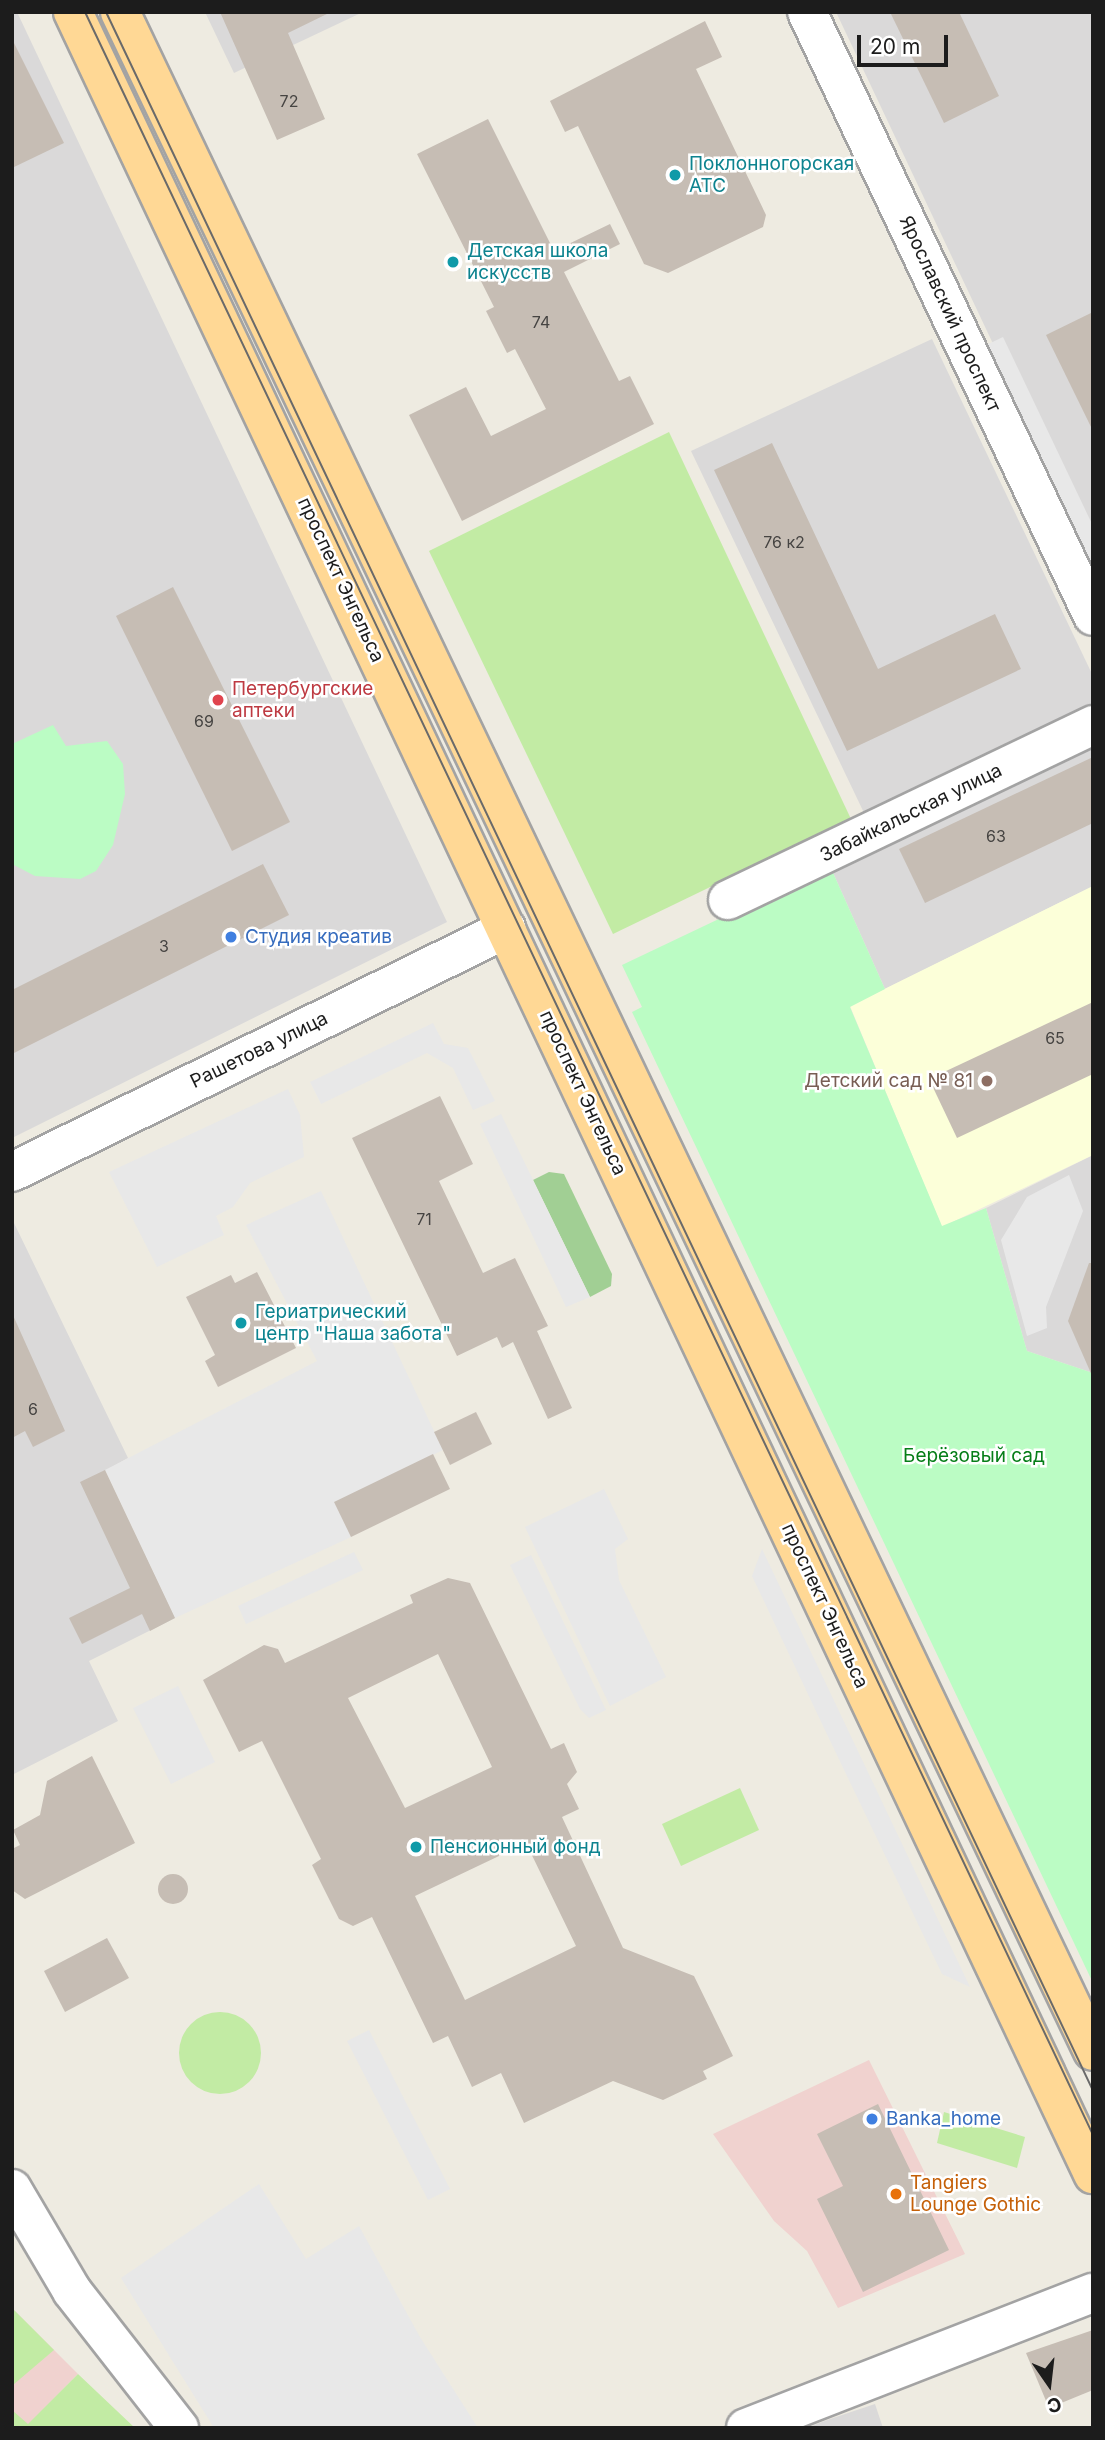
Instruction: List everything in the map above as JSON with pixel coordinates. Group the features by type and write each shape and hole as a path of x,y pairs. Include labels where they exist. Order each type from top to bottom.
{"main road":[{"name":"проспект Энгельса","path":"73,12 1093,2174"},
{"path":"120,12 1093,2051"},
{"path":"506,929 547,908"}],"street":[{"name":"Ярославский проспект","path":"807,12 1093,616"},
{"name":"Забайкальская улица","path":"728,900 1093,725"},
{"name":"Рашетова улица","path":"12,1172 506,929"},
{"path":"12,2189 72,2291 179,2428"},
{"path":"746,2428 1093,2293"}],"shaded area":[{"path":"12,12 17,12 447,922 12,1138"},
{"path":"205,12 363,12 234,73"},
{"path":"836,12 1093,12 1093,555"},
{"path":"1003,337 1093,526 1093,580 982,347"},
{"path":"932,339 1093,676 1093,707 866,817 691,451"},
{"path":"1093,744 1093,886 885,989 830,866"},
{"name":"Детский сад № 81","path":"1093,886 1093,1155 942,1227 850,1006"},
{"path":"433,1023 444,1044 468,1048 495,1101 473,1110 453,1068 427,1053 321,1104 310,1082"},
{"path":"288,1089 300,1115 304,1157 250,1183 233,1207 216,1216 224,1235 157,1267 109,1172"},
{"path":"501,1114 590,1297 566,1307 480,1124"},
{"path":"1093,1155 1093,1373 1027,1351 986,1208"},
{"path":"1069,1175 1083,1211 1046,1307 1047,1328 1027,1336 1001,1240 1027,1197"},
{"path":"321,1191 443,1450 335,1502 351,1537 175,1618 105,1470 317,1361 246,1225"},
{"path":"14,1223 128,1458 105,1471 175,1618 89,1661 118,1721 12,1775"},
{"path":"604,1489 628,1539 615,1549 619,1580 666,1677 610,1706 525,1527"},
{"path":"762,1549 970,1987 942,1974 824,1728 752,1576"},
{"path":"354,1552 363,1570 246,1624 238,1606"},
{"path":"531,1555 606,1710 589,1718 580,1709 510,1565"},
{"path":"178,1686 215,1762 171,1784 133,1708"},
{"path":"369,2030 450,2189 428,2200 347,2041"},
{"path":"869,2060 965,2254 838,2308 807,2251 774,2221 713,2134"},
{"path":"259,2184 306,2259 359,2226 420,2337 478,2428 214,2428 121,2278"},
{"path":"12,2308 78,2374 25,2428 12,2428"},
{"path":"875,2404 883,2428 806,2428 830,2419"}],"green space":[{"path":"669,432 851,819 613,934 429,551"},
{"path":"53,725 66,746 107,741 123,764 125,794 113,845 96,871 80,879 35,876 12,864 12,744"},
{"name":"Берёзовый сад","path":"830,866 885,989 850,1007 942,1226 986,1208 1027,1351 1093,1373 1093,1983 632,1012 642,1007 622,965"},
{"path":"549,1172 564,1174 612,1274 611,1286 590,1297 533,1180"},
{"path":"740,1788 759,1830 681,1866 662,1824"},
{"path":"220,2012 236,2015 249,2024 258,2037 261,2053 258,2069 249,2082 236,2091 220,2094 204,2091 191,2082 182,2069 179,2053 182,2037 191,2024 204,2015"},
{"path":"944,2112 1025,2137 1017,2168 937,2143"},
{"path":"12,2308 54,2350 13,2385 12,2384"},
{"path":"78,2374 135,2428 12,2428 12,2410 28,2424"}],"building":[{"path":"220,12 331,12 288,33 325,119 277,140"},
{"path":"890,12 959,12 999,96 944,123"},
{"name":"Поклонногорская АТС","path":"705,21 722,57 696,69 766,215 763,227 668,273 644,264 578,126 565,132 550,101"},
{"path":"12,39 64,143 12,168"},
{"path":"488,119 554,251 610,224 620,244 564,272 619,381 630,376 654,424 462,521 409,415 466,387 491,436 546,409 515,349 507,353 486,311 494,307 417,154"},
{"path":"1093,312 1093,431 1046,335"},
{"path":"772,443 878,669 995,614 1021,669 847,751 714,470"},
{"path":"173,587 290,822 232,851 116,616"},
{"path":"1093,757 1093,823 925,903 899,849"},
{"path":"263,864 289,915 12,1054 12,990"},
{"path":"1093,1002 1093,1074 957,1138 929,1079"},
{"path":"440,1096 473,1164 439,1181 483,1273 515,1258 548,1326 537,1331 572,1408 548,1419 513,1342 502,1348 497,1337 457,1356 352,1138"},
{"path":"1089,1263 1093,1263 1093,1378 1068,1321"},
{"name":"Гериатрический центр \"Наша забота\"","path":"257,1272 296,1348 218,1387 205,1361 215,1355 186,1297 231,1275 235,1283"},
{"path":"12,1313 65,1431 33,1447 25,1431 12,1438"},
{"path":"476,1412 492,1444 450,1465 434,1432"},
{"path":"433,1454 450,1489 351,1537 334,1502"},
{"path":"105,1470 175,1618 150,1631 142,1614 82,1644 69,1618 130,1588 80,1482"},
{"name":"Пенсионный фонд","path":"448,1578 470,1583 551,1749 564,1743 577,1772 567,1784 579,1809 562,1817 623,1948 694,1976 733,2056 703,2071 707,2079 663,2100 613,2081 524,2123 501,2073 472,2087 448,2036 433,2043 372,1917 353,1926 339,1919 312,1865 321,1859 262,1741 239,1752 203,1680 264,1645 278,1649 285,1663 413,1603 410,1595","holes":["438,1654 492,1767 405,1808 348,1698","526,1843 576,1946 465,2000 415,1896"]},
{"path":"92,1756 135,1843 25,1899 12,1890 12,1849 20,1845 13,1830 40,1815 47,1781"},
{"path":"173,1874 184,1878 188,1889 184,1900 173,1904 162,1900 158,1889 162,1878"},
{"path":"107,1938 129,1978 65,2012 44,1971"},
{"path":"878,2104 949,2250 863,2292 817,2199 843,2186 817,2134"},
{"path":"1093,2330 1093,2390 1049,2408 1026,2353"}],"tram line":[{"path":"85,12 1093,2135"},
{"path":"106,12 1093,2091"}],"place":[{"name":"Поклонногорская АТС","path":"675,175"},
{"name":"Детская школа искусств","path":"453,262"},
{"name":"Петербургские аптеки","path":"218,700"},
{"name":"Студия креатив","path":"231,937"},
{"name":"Детский сад № 81","path":"987,1081"},
{"name":"Гериатрический центр \"Наша забота\"","path":"241,1323"},
{"name":"Пенсионный фонд","path":"416,1847"},
{"name":"Banka_home","path":"872,2119"},
{"name":"Tangiers Lounge Gothic","path":"896,2194"}]}
